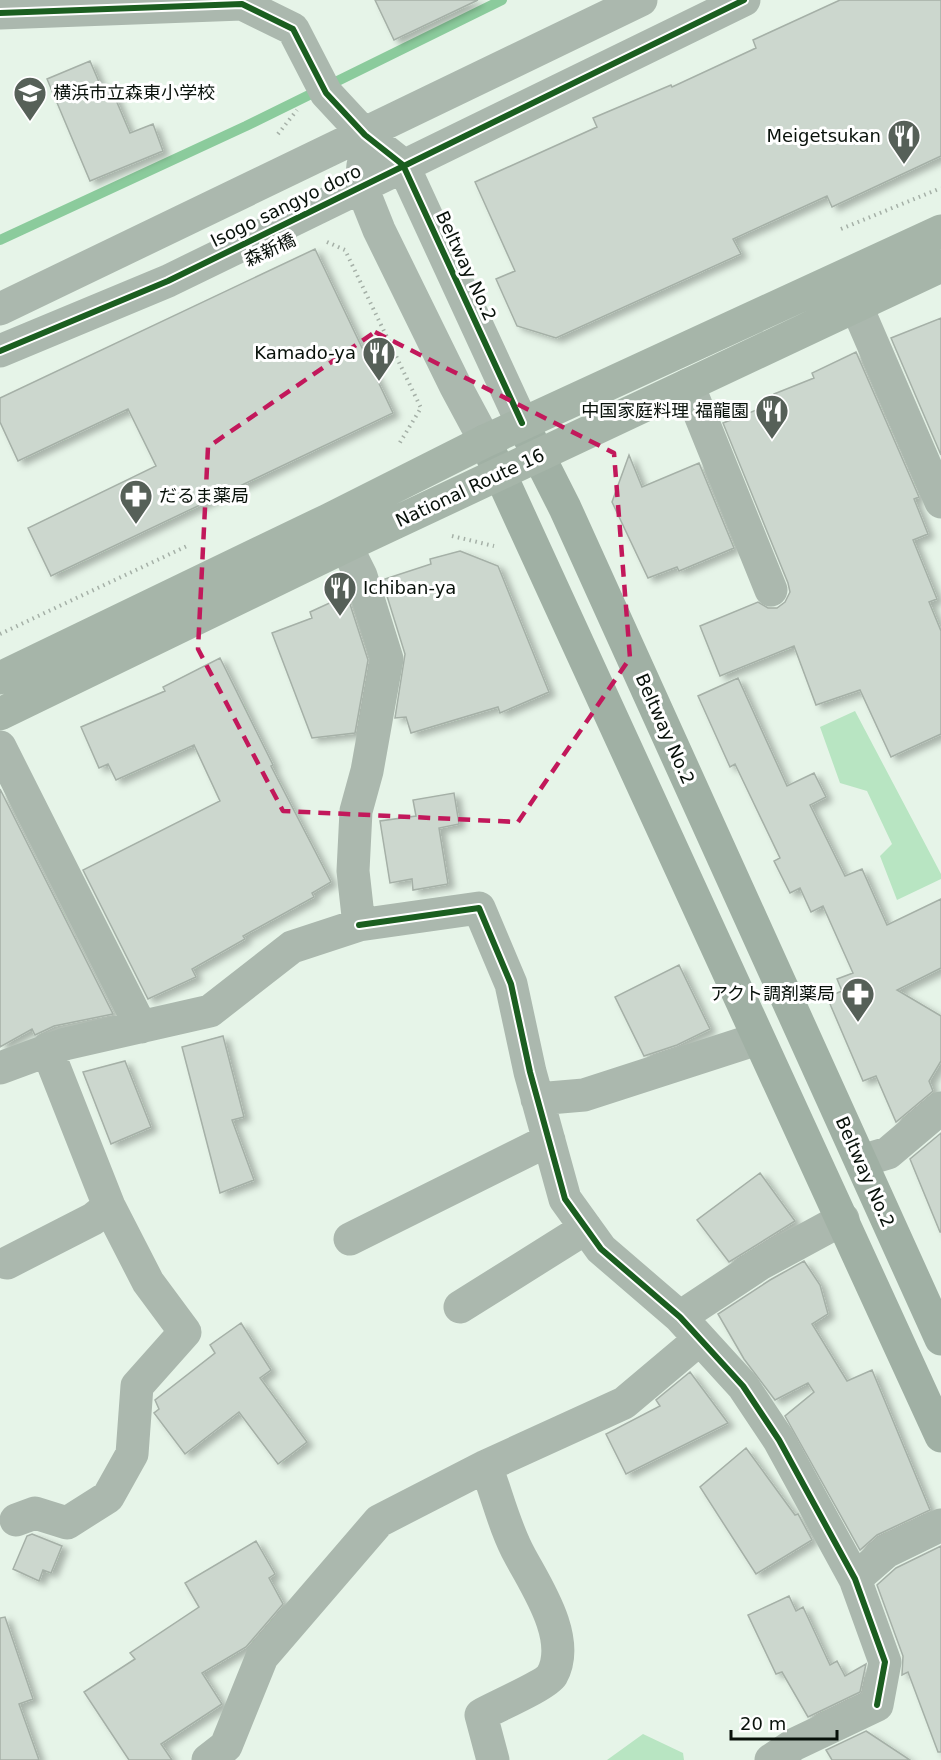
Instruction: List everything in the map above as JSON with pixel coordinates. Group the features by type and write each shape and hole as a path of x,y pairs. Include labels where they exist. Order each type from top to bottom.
{"highway":[{"name":"National Route 16","path":"0,678 328,520 522,423 941,231"},
{"name":"National Route 16","path":"0,714 346,546 941,266"}],"main road":[{"name":"Beltway No.2","path":"522,423 570,519 941,1339"},
{"path":"485,441 757,1039 843,1219 941,1436"}],"street":[{"name":"Isogo sangyo doro","path":"0,309 641,0"},
{"name":"Isogo sangyo doro","path":"0,351 168,281 744,0"},
{"name":"Beltway No.2","path":"0,13 242,4 293,29 320,81 365,135 403,165 522,423"},
{"path":"365,135 362,185 379,230 485,441"},
{"path":"855,305 941,502"},
{"path":"688,385 771,590"},
{"path":"346,546 361,576 387,659 367,771 357,811 353,871 359,925"},
{"path":"0,747 141,1026"},
{"path":"0,1068 46,1049 210,1011 292,947 359,925 479,908 511,984 537,1099 565,1199 601,1249 690,1328 743,1386 779,1440 855,1579 885,1662 877,1705 795,1744 771,1760"},
{"path":"537,1099 584,1095 757,1039"},
{"path":"16,1520 35,1513 67,1523 108,1497 132,1454 137,1386 184,1332 148,1282 110,1206 46,1049"},
{"path":"861,1161 888,1153 941,1108"},
{"path":"350,1239 549,1140"},
{"path":"7,1263 93,1219 110,1206"},
{"path":"208,1760 226,1746 262,1657 379,1521 486,1466 624,1403 690,1328 760,1264 843,1219"},
{"path":"460,1307 586,1228"},
{"path":"486,1466 519,1555 547,1605 559,1650 552,1675 543,1684 481,1714 493,1760"},
{"path":"855,1579 886,1552 941,1525"}],"path":[{"path":"841,230 941,188"}],"highlighted area":[{"path":"375,332 614,453 630,658 518,822 283,811 198,649 208,447"}],"green space":[{"path":"855,711 941,874 941,879 897,900 880,856 892,844 867,791 840,783 820,727"},
{"path":"643,1734 683,1753 684,1760 607,1760"}],"building":[{"path":"375,0 478,0 394,40"},
{"path":"840,0 941,0 941,156 832,207 827,196 733,239 741,254 556,338 517,326 496,279 515,271 475,182 597,127 593,118 671,85 672,87 756,48 753,40"},
{"path":"90,61 102,89 110,86 130,133 153,124 163,151 90,181 47,79"},
{"path":"315,249 393,413 51,576 28,528 156,466 128,409 18,461 0,422 0,398"},
{"path":"941,318 941,455 891,338"},
{"path":"856,352 919,497 914,499 928,534 913,540 937,599 929,602 941,631 941,734 891,757 860,690 816,705 794,646 720,676 700,626 758,602 768,608 777,608 785,602 790,592 723,423 777,402 774,394 814,378 812,373"},
{"path":"629,455 642,487 699,463 734,548 679,571 677,567 648,578 612,502"},
{"path":"460,551 498,566 549,692 500,713 498,707 411,733 406,717 395,718 405,654 382,580 431,564 430,559"},
{"path":"347,595 368,660 355,733 312,738 272,633 312,618 310,612"},
{"path":"220,658 273,765 271,766 331,882 312,893 314,897 243,936 245,939 192,969 196,977 148,999 83,870 220,801 194,745 116,780 108,764 99,768 81,727 165,691 163,687"},
{"path":"738,678 787,786 814,773 826,797 810,805 845,876 862,869 887,925 941,899 941,968 897,990 941,1016 941,1061 929,1081 933,1091 896,1122 876,1076 863,1081 827,997 842,991 837,979 853,973 823,906 811,912 800,888 790,893 774,861 780,858 735,764 730,767 698,696"},
{"path":"0,789 113,1014 54,1026 35,1035 32,1029 0,1047"},
{"path":"454,793 459,824 439,828 448,884 413,890 412,879 390,883 380,821 416,816 413,800"},
{"path":"679,965 710,1029 677,1045 644,1056 615,997"},
{"path":"223,1036 244,1117 232,1120 254,1180 220,1193 182,1047"},
{"path":"125,1061 151,1127 111,1144 83,1072"},
{"path":"941,1133 941,1232 940,1232 910,1159"},
{"path":"760,1173 795,1221 729,1262 697,1220"},
{"path":"804,1261 820,1285 828,1314 812,1324 847,1381 872,1370 930,1510 877,1535 860,1550 785,1416 814,1392 808,1383 775,1400 744,1359 718,1314"},
{"path":"241,1323 271,1370 260,1378 307,1442 278,1464 239,1412 185,1454 154,1413 159,1409 155,1400 215,1353 210,1345"},
{"path":"690,1372 728,1423 626,1474 606,1434 660,1406 656,1400"},
{"path":"746,1448 795,1515 798,1514 812,1540 756,1574 700,1487"},
{"path":"32,1534 62,1546 51,1573 43,1570 39,1581 13,1569 27,1536"},
{"path":"256,1541 275,1574 269,1578 283,1604 246,1647 202,1673 222,1704 161,1744 172,1760 129,1760 84,1692 135,1659 130,1653 199,1607 185,1583"},
{"path":"941,1546 941,1752 938,1752 908,1672 902,1675 903,1656 877,1585 896,1568"},
{"path":"789,1596 796,1611 803,1607 830,1665 837,1661 845,1676 866,1664 860,1692 808,1717 782,1672 776,1674 748,1615"},
{"path":"5,1617 33,1699 19,1704 39,1760 0,1760 0,1618"},
{"path":"866,1731 910,1760 832,1760 826,1750"}],"waterway":[{"path":"0,240 246,126 502,0"}],"cycle path":[{"name":"森新橋","path":"0,351 168,281 744,0"},
{"path":"0,13 242,4 293,29 326,93 365,135 403,165 522,423"},
{"path":"359,925 479,908 511,984 530,1072 565,1199 601,1249 680,1317 743,1386 779,1440 855,1579 885,1662 877,1705"}],"place":[{"name":"横浜市立森東小学校","path":"30,122"},
{"name":"Meigetsukan","path":"904,165"},
{"name":"Kamado-ya","path":"379,382"},
{"name":"中国家庭料理 福龍園","path":"772,440"},
{"name":"だるま薬局","path":"136,525"},
{"name":"Ichiban-ya","path":"340,617"},
{"name":"アクト調剤薬局","path":"858,1023"}]}
